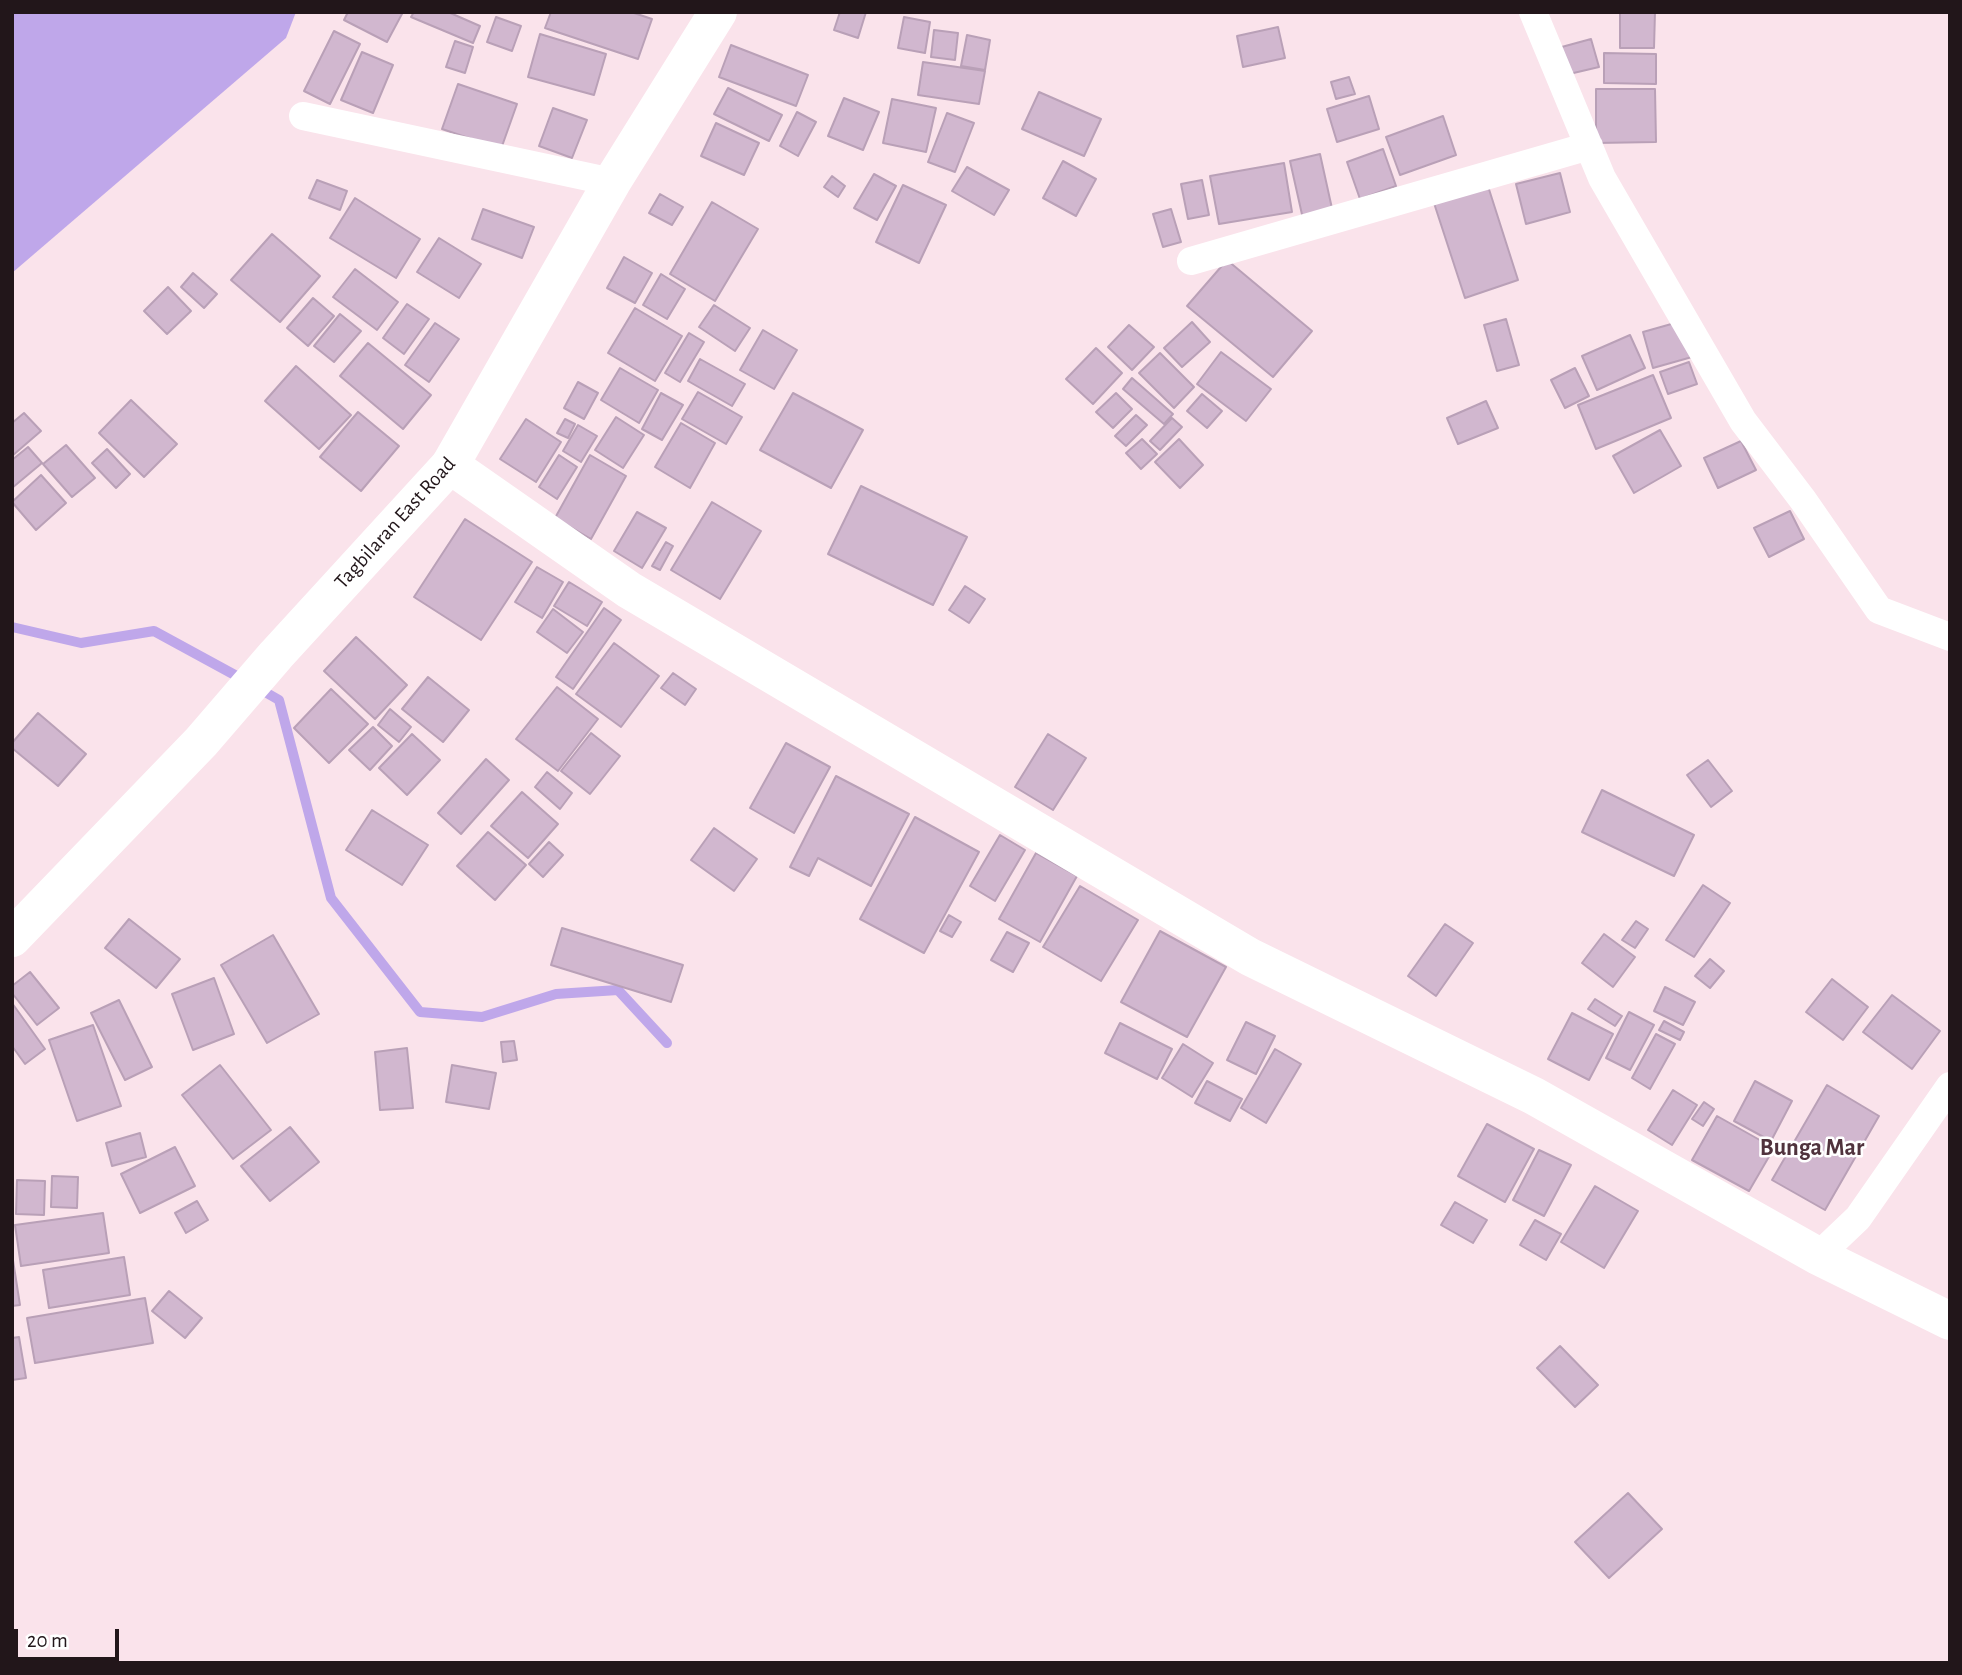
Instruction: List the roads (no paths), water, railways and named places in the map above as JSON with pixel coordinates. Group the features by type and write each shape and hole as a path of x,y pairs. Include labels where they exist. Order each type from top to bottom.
{"street":[{"name":"Tagbilaran East Road","path":"12,938 201,742 276,654 450,465 612,182 718,12"},
{"path":"1533,12 1602,178 1743,421 1803,500 1879,610 1950,637"},
{"path":"303,116 612,182"},
{"path":"1191,261 1589,146"},
{"path":"450,465 629,590 1250,957 1534,1096 1818,1256 1950,1321"},
{"path":"1818,1256 1858,1218 1950,1086"}],"waterway":[{"path":"12,627 81,643 154,631 244,680"},
{"path":"258,688 279,700 331,898 420,1012 482,1017 556,994 618,990 667,1043"}],"district":[{"name":"Bunga Mar","path":"1812,1148"}]}
